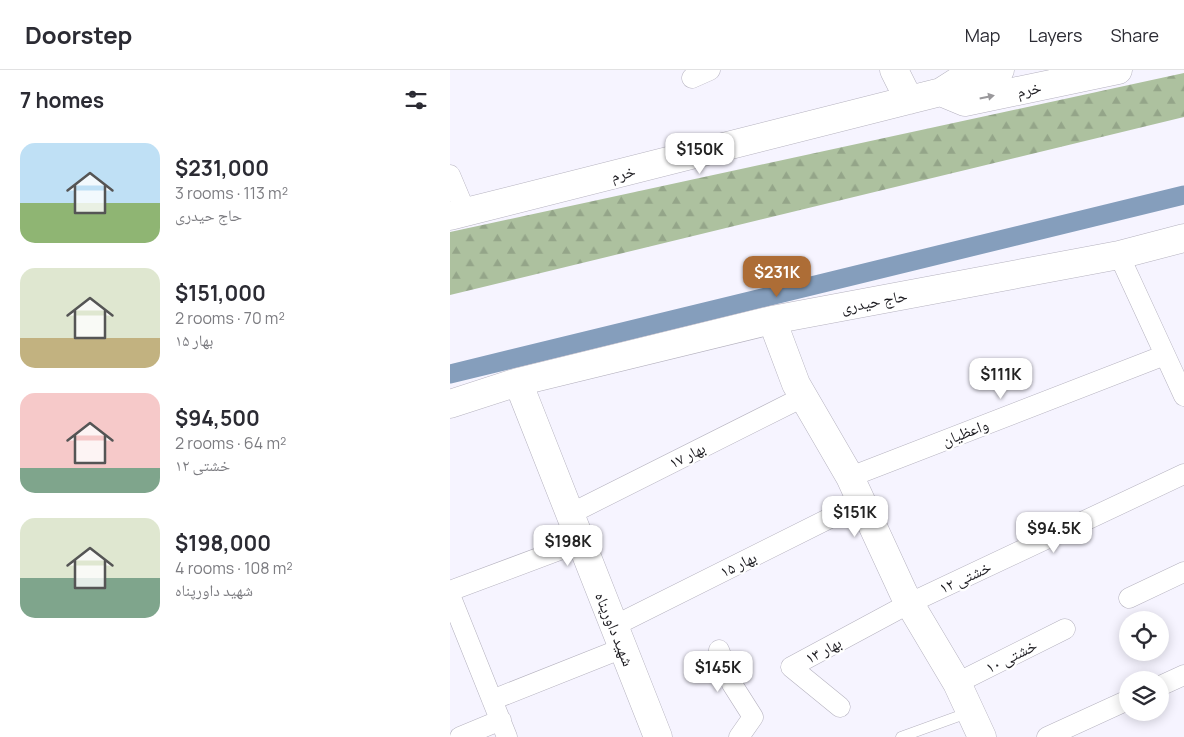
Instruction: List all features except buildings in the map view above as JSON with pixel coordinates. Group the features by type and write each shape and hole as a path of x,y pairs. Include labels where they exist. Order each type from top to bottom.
{"street":[{"path":"894,70 909,100"},
{"name":"خرم","path":"458,214 941,92 964,78 1000,70"},
{"name":"خرم","path":"941,92 965,102 1118,70"},
{"path":"450,175 458,214"},
{"name":"حاج حیدری","path":"450,404 518,382 772,320 1119,255 1184,238"},
{"path":"1119,255 1184,396"},
{"path":"772,320 796,384 850,477 910,603 957,683 982,737"},
{"name":"واعظیان","path":"850,477 1165,355"},
{"name":"شهید داورپناه","path":"518,382 658,737"},
{"name":"بهار ۱۷","path":"570,514 803,397"},
{"name":"خشتی ۱۲","path":"910,603 1184,474"},
{"name":"بهار ۱۵","path":"492,700 618,637 862,502"},
{"path":"460,737 504,729 451,598 581,542"},
{"path":"1129,598 1184,572"},
{"name":"بهار ۱۳","path":"840,707 792,666 910,603"},
{"name":"خشتی ۱۰","path":"957,683 1065,629"},
{"path":"720,650 732,684 753,717 739,737"},
{"path":"1169,682 1184,675"},
{"path":"1047,737 1119,704"}],"lane":[{"path":"901,737 971,712"}],"green space":[{"path":"1184,73 1184,117 450,295 450,232"}],"waterway":[{"path":"450,374 1184,195"}]}
